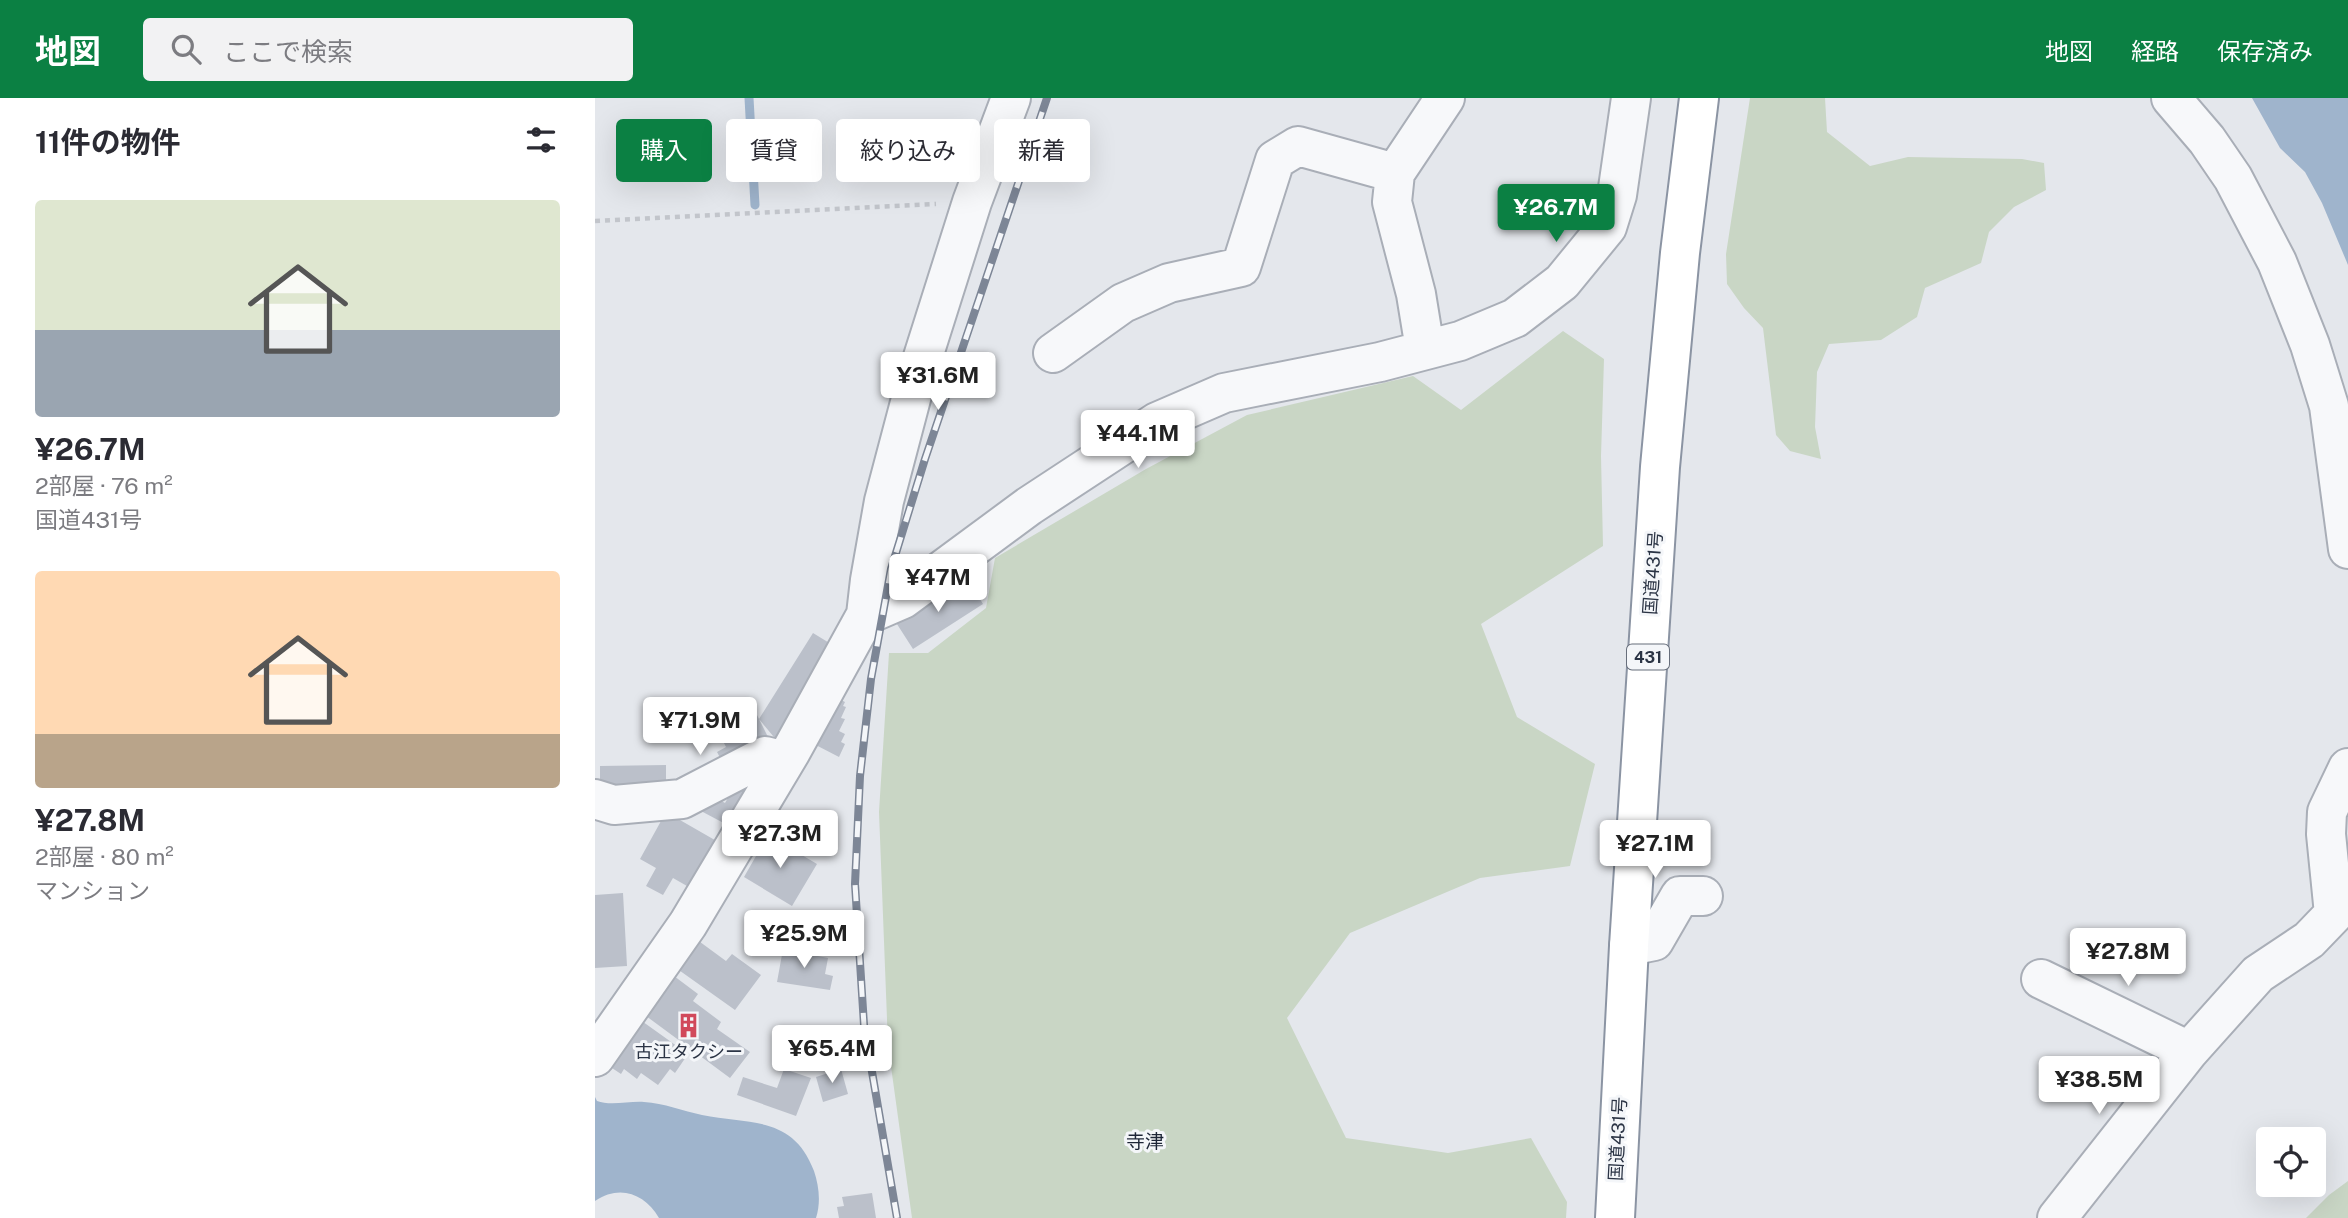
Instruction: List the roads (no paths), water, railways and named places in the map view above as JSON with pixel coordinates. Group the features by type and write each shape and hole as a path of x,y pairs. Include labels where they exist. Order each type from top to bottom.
{"highway":[{"name":"国道431号","path":"1615,1218 1629,946 1660,467 1680,253 1699,98"}],"street":[{"path":"598,1048 688,924 785,761 866,615 887,488 917,376 972,202 1010,98"},
{"path":"1425,349 1416,295 1392,202 1395,173 1445,98"},
{"path":"866,615 903,599 1029,506 1157,422 1224,393 1380,362 1460,341 1515,318 1562,282 1607,227 1617,195 1631,98"},
{"path":"2171,98 2207,140 2234,178 2277,262 2310,345 2329,407 2348,549"},
{"path":"1052,353 1123,303 1169,283 1241,267 1275,160 1298,146 1395,173"},
{"path":"595,799 614,805 682,799 765,756 785,761"},
{"path":"2057,1218 2189,1051 2258,974 2309,940 2333,914 2326,834 2327,812 2348,768"},
{"path":"1629,946 1654,941 1680,897 1703,896"},
{"path":"2041,979 2189,1051"}],"water":[{"path":"2252,98 2348,98 2348,265 2322,203 2305,172 2280,148"},
{"path":"595,1097 597,1101 608,1103 659,1104 702,1115 753,1122 782,1131 805,1153 814,1171 819,1194 816,1218 659,1218 647,1203 631,1194 614,1193 595,1201"}],"waterway":[{"path":"749,98 755,205"}],"railway":[{"path":"897,1218 864,1025 855,884 860,776 871,679 891,569 925,459 1047,98"}],"place":[{"name":"古江タクシー","path":"689,1025"}],"district":[{"name":"寺津","path":"1145,1141"}]}
